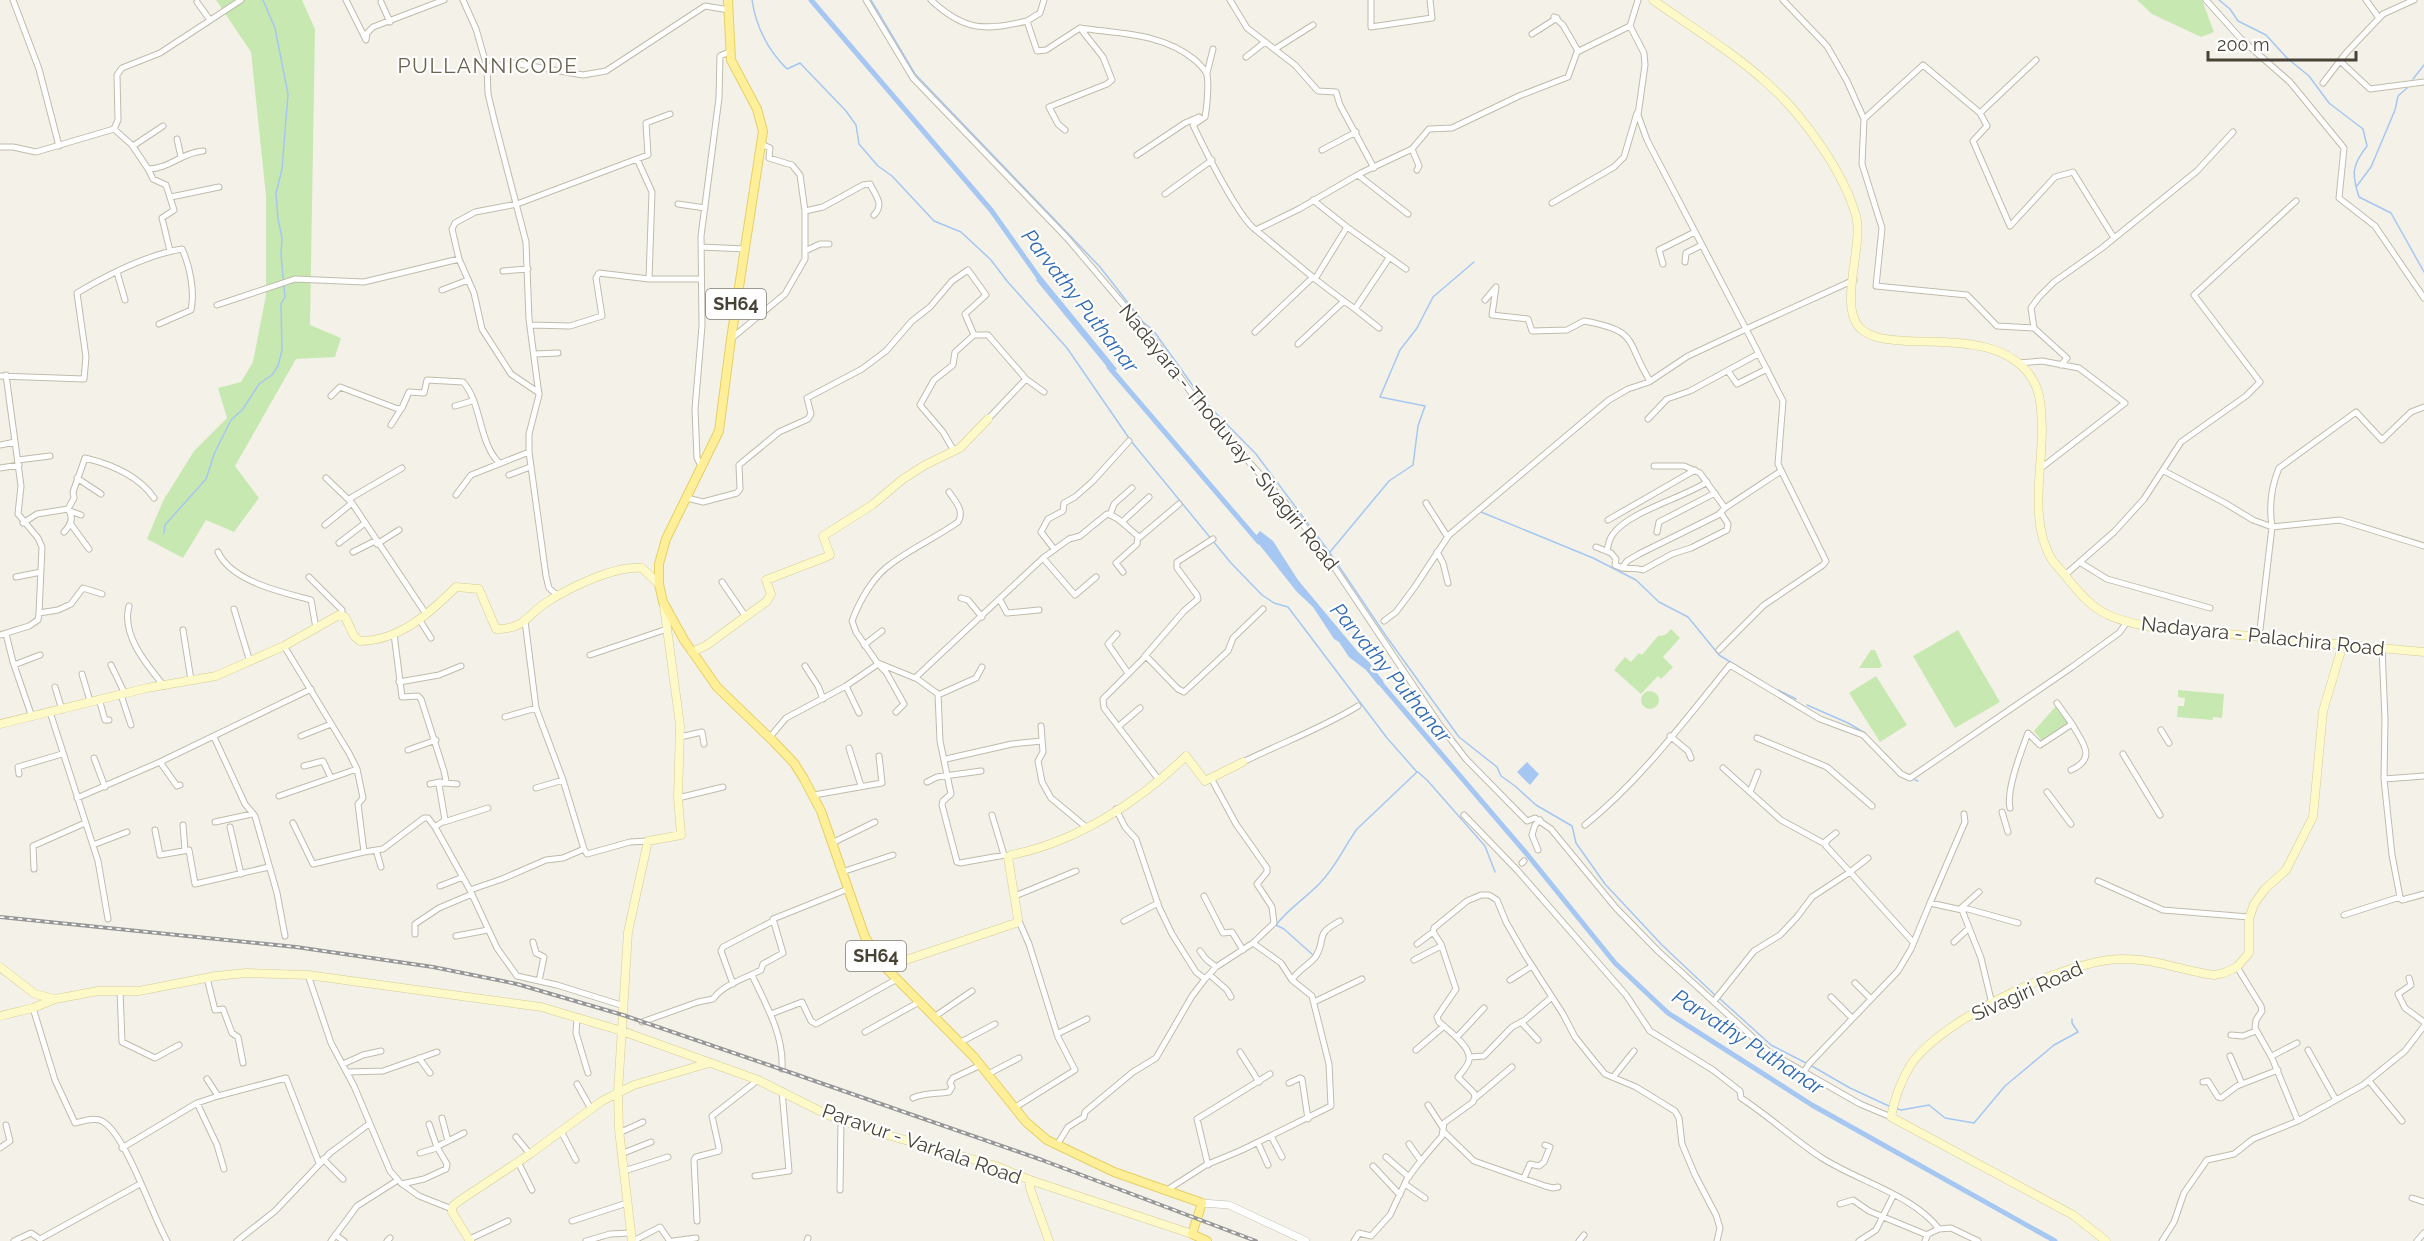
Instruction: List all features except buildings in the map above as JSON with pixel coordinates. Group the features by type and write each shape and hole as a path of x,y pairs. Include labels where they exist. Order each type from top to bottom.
{"main road":[{"name":"SH64","path":"728,0 729,52 761,121 763,131 730,339 719,431 666,539 659,564 658,584 663,602 692,652 717,687 794,763 814,795 865,937 885,967 981,1065 1026,1122 1057,1145 1114,1172 1202,1203"},
{"name":"Nadayara - Palachira Road","path":"1657,1 1770,86 1808,128 1842,178 1857,218 1852,309 1860,328 1883,340 1973,345 1995,350 2018,363 2032,379 2041,399 2039,514 2043,536 2052,560 2090,605 2127,622 2181,631 2424,652"},
{"path":"692,652 707,645 760,607 771,594 766,580 830,555 823,536 872,505 903,479 954,451 970,439 988,419"},
{"path":"0,724 147,688 216,676 284,646 337,615 345,617 354,636 360,641 375,640 394,634 423,617 456,587 479,589 496,629 510,629 525,621 545,603 605,575 636,567 642,568 658,584"},
{"path":"632,1238 621,1154 618,1092 628,932 648,841 681,835 678,798 680,725 663,602"},
{"path":"2237,967 2249,953 2249,917 2254,904 2265,889 2286,870 2313,817 2323,711 2343,644"},
{"path":"885,967 1016,923 1018,919 1015,896 1006,856 1041,849 1086,827 1159,780 1186,756 1205,781 1243,762"},
{"name":"Sivagiri Road","path":"1891,1117 1896,1097 1910,1066 1931,1043 1949,1029 2028,986 2094,961 2124,959 2148,961 2214,975 2224,974 2237,967"},
{"path":"0,967 35,994 55,999"},
{"name":"Paravur - Varkala Road","path":"0,1016 33,1008 55,999 98,991 139,991 246,973 308,975 541,1007 622,1031 758,1080 841,1120 908,1142 996,1166 1030,1180 1192,1234"},
{"path":"470,1240 453,1215 452,1209 464,1197 618,1092 710,1062"},
{"path":"1891,1117 2073,1215 2106,1241"},
{"path":"1030,1180 1030,1188 1049,1241"},
{"path":"1202,1203 1192,1234 1207,1241"}],"street":[{"path":"14,0 39,69 59,146"},
{"path":"0,138 1,147 36,152 114,129 118,120 117,75 122,68 160,53 241,0"},
{"path":"346,0 366,40 369,30 434,2 444,0"},
{"path":"463,0 476,29 487,67 489,94 507,172 525,230 531,325 539,393 529,434 530,467 546,576 549,588 558,596"},
{"name":"Nadayara - Thoduvay - Sivagiri Road","path":"866,0 913,78 1067,238 1156,343 1204,411 1295,514 1374,626 1439,724 1466,759 1527,821 1534,818 1540,820 1568,849 1616,908 1658,951 1769,1052 1860,1104 1891,1117"},
{"path":"931,0 948,16 978,28 1027,21 1040,14 1044,0"},
{"path":"1230,0 1247,28 1295,65 1318,91 1336,92 1340,105 1374,168"},
{"path":"1371,0 1371,27 1432,18 1430,0"},
{"path":"1552,203 1614,168 1621,160 1638,105 1646,65 1644,53 1630,26 1638,0"},
{"path":"1782,0 1827,46 1864,118 1862,164 1882,228 1876,286 1967,295 1997,326 2034,327"},
{"path":"2206,0 2241,39 2290,82 2344,148 2339,198 2374,226 2424,298"},
{"path":"2366,0 2379,18"},
{"path":"2323,83 2383,14 2414,0"},
{"path":"197,2 210,20"},
{"path":"381,2 390,22"},
{"path":"487,67 513,63 584,75 606,71 705,6 729,10"},
{"path":"1532,34 1556,17 1578,51"},
{"path":"1027,21 1037,51 1046,50 1080,28 1132,34 1179,47 1207,73"},
{"path":"1275,49 1313,25"},
{"path":"1256,230 1358,175 1412,149 1429,129 1452,128 1519,96 1568,77 1578,51 1630,26"},
{"path":"1065,130 1058,124 1049,107 1112,80 1103,57 1080,28"},
{"path":"1246,57 1265,42"},
{"path":"1213,49 1207,73 1206,114 1192,125 1240,212 1251,226 1379,328"},
{"path":"702,468 697,458 695,409 702,326 702,247 719,98 720,56 729,52"},
{"path":"1980,113 2036,60"},
{"path":"2340,61 2370,89 2424,82"},
{"path":"1864,118 1923,65 1980,113 1987,126 1973,141 2010,226 2055,177 2073,172 2114,238"},
{"path":"1638,105 1638,115 1647,140 1779,392 1784,407 1777,458 1781,471 1825,558 1825,562 1764,605 1719,650"},
{"path":"539,393 511,374 482,329 468,280 459,259 452,229 455,223 475,212 517,204 648,155 646,123 670,114"},
{"path":"1137,155 1185,123 1206,114"},
{"path":"133,146 163,126"},
{"path":"114,129 133,146 153,179 166,185 174,210 162,218 170,251"},
{"path":"1322,150 1356,132"},
{"path":"2061,365 2067,358 2034,327 2031,308 2039,297 2054,282 2114,238 2197,171 2233,132"},
{"path":"177,139 181,157"},
{"path":"730,339 785,294 805,259 805,212 802,187 796,169 769,158 770,148 761,144"},
{"path":"1412,149 1419,166 1417,170"},
{"path":"148,169 172,164 181,157 203,151"},
{"path":"637,159 652,192 649,279"},
{"path":"1165,194 1212,160"},
{"path":"1358,175 1408,214"},
{"path":"805,212 823,207 863,185 870,184 878,196 880,205 874,215"},
{"path":"171,196 219,187"},
{"path":"1313,200 1406,269"},
{"path":"2065,575 2144,500 2181,442 2246,396 2260,382 2194,295 2296,201"},
{"path":"678,204 705,208"},
{"path":"1255,332 1314,278 1347,227"},
{"path":"1664,264 1659,250 1695,232"},
{"path":"805,251 820,244 829,244"},
{"path":"1685,262 1686,253 1702,245"},
{"path":"702,247 745,249"},
{"path":"32,717 3,635 29,626 38,620 41,543 18,512 22,495 3,375 84,379 86,357 77,293 117,272 170,251 182,249 193,302 191,310 159,324"},
{"path":"1355,309 1389,258"},
{"path":"218,305 295,279 364,282 459,259"},
{"path":"503,271 528,269"},
{"path":"687,498 703,502 737,493 740,489 740,465 779,432 808,419 811,414 807,398 858,371 886,351 912,321 930,308 952,281 968,270 986,294 965,314 974,335"},
{"path":"117,272 125,300"},
{"path":"531,325 570,326 602,316 596,278 599,273 649,279 701,279"},
{"path":"442,290 468,280"},
{"path":"1384,621 1396,612 1414,588 1447,536 1610,400 1628,389 1650,381 1688,356 1854,280"},
{"path":"1485,300 1493,288 1496,288 1492,315 1527,319 1532,331 1567,330 1584,321 1617,329 1633,343 1650,381"},
{"path":"1298,344 1344,301"},
{"path":"954,451 943,432 920,405 934,380 953,365 955,352 974,335 988,335 1026,379 1044,392"},
{"path":"535,354 558,353"},
{"path":"1648,419 1667,399 1690,392 1758,354"},
{"path":"2018,363 2042,361 2079,368 2125,404 2041,468"},
{"path":"1728,371 1737,384 1767,369"},
{"path":"988,419 1026,379"},
{"path":"391,425 409,392 424,393 424,382 429,380 463,382 486,440 499,463"},
{"path":"331,396 340,387 401,409"},
{"path":"455,406 472,400"},
{"path":"2259,638 2272,527 2271,499 2279,468 2356,412 2382,440 2411,412 2424,407"},
{"path":"1054,549 1041,532 1048,519 1063,511 1064,503 1075,498 1093,481 1129,441"},
{"path":"0,445 15,442"},
{"path":"456,495 471,475 529,452"},
{"path":"0,468 50,456"},
{"path":"89,549 70,523 69,510 83,460 86,459 123,472 143,483 154,498"},
{"path":"1654,466 1681,466 1702,474 1725,508"},
{"path":"509,475 530,467"},
{"path":"325,525 350,501 402,468"},
{"path":"1608,520 1695,470"},
{"path":"1622,568 1627,561 1721,513 1725,508 1781,471"},
{"path":"2164,471 2225,502 2253,520 2272,527 2340,520 2424,546"},
{"path":"77,478 101,495"},
{"path":"326,478 350,501 365,523 423,617 431,638"},
{"path":"1607,551 1610,538 1617,530 1637,517 1707,482"},
{"path":"916,678 1043,558 1069,539 1080,536 1110,514 1114,504 1132,488"},
{"path":"896,712 904,704 886,672 864,645 852,621 874,581 890,564 948,530 961,517 961,511 949,492"},
{"path":"1657,532 1659,522 1714,493"},
{"path":"1122,522 1149,497"},
{"path":"1426,503 1447,536"},
{"path":"1123,572 1116,563 1137,544 1138,536 1179,504"},
{"path":"24,523 37,514 69,510 81,515"},
{"path":"1596,547 1616,558 1614,565 1626,570 1637,567 1644,570 1672,554 1713,537 1728,527 1721,513"},
{"path":"1110,514 1138,536"},
{"path":"64,532 70,523"},
{"path":"339,543 365,523"},
{"path":"353,552 376,543 399,530"},
{"path":"1159,780 1104,708 1103,699 1145,656 1184,610 1198,599 1177,568 1177,562 1213,539"},
{"path":"218,552 229,568 257,584 311,600 316,628"},
{"path":"1437,552 1443,563 1448,583"},
{"path":"1043,558 1075,595 1096,577"},
{"path":"2080,563 2107,579 2210,608"},
{"path":"16,577 41,572"},
{"path":"309,577 342,610 342,615"},
{"path":"722,582 746,618"},
{"path":"39,614 58,610 71,604 83,588 102,594"},
{"path":"961,598 968,600 982,617"},
{"path":"1000,600 1007,613 1039,610"},
{"path":"129,606 126,624 129,633 164,686"},
{"path":"234,609 250,662"},
{"path":"1145,656 1178,690 1184,692 1228,651 1233,638 1263,609"},
{"path":"525,621 536,708 563,780 584,849 587,854 630,842 648,841"},
{"path":"1585,825 1643,769 1730,665 1820,719 1863,735 1900,774 1910,778 2072,667 2119,633 2127,622"},
{"path":"590,655 667,629"},
{"path":"183,630 191,680"},
{"path":"864,645 882,631"},
{"path":"394,634 402,698 418,696 421,699 436,740 445,782"},
{"path":"1117,634 1108,644 1128,673"},
{"path":"284,646 357,769 363,798 358,804 364,852"},
{"path":"2382,647 2385,720 2384,779 2392,855 2400,897"},
{"path":"14,665 40,654"},
{"path":"770,737 786,718 846,686 878,663 888,665 916,678 938,695 940,741 946,759 951,794 942,805 957,862 1006,856 992,815"},
{"path":"111,665 130,725"},
{"path":"399,682 439,675 461,666"},
{"path":"805,666 818,686 823,699"},
{"path":"938,695 976,678 982,667"},
{"path":"82,674 90,701"},
{"path":"846,686 859,713"},
{"path":"55,687 62,710"},
{"path":"77,798 214,737 311,689"},
{"path":"99,699 105,720 109,720"},
{"path":"2057,703 2086,748 2083,762 2070,770"},
{"path":"1243,762 1289,739 1323,727 1358,706"},
{"path":"505,717 536,708"},
{"path":"1119,726 1140,708"},
{"path":"50,712 98,861 108,919"},
{"path":"301,736 331,724"},
{"path":"2010,808 2021,751 2028,733 2040,745 2072,724"},
{"path":"1041,726 1043,752 1038,761 1042,782 1051,798 1086,827"},
{"path":"2161,730 2169,743"},
{"path":"680,737 702,732 704,744"},
{"path":"1670,736 1688,751 1691,758"},
{"path":"214,737 245,804 252,814 269,867 285,936"},
{"path":"1757,738 1827,767 1872,806"},
{"path":"408,750 436,740"},
{"path":"946,759 1012,744 1042,741"},
{"path":"849,748 861,786"},
{"path":"19,774 18,767 62,754"},
{"path":"2123,754 2160,815"},
{"path":"814,795 882,783 879,756"},
{"path":"94,758 105,787"},
{"path":"304,766 323,761 331,778"},
{"path":"160,762 177,786 180,785"},
{"path":"1722,768 1781,820 1825,844 1912,942"},
{"path":"279,796 357,769"},
{"path":"927,782 937,777 981,771"},
{"path":"1750,792 1758,772"},
{"path":"2384,779 2424,776"},
{"path":"1057,1145 1068,1127 1084,1117 1085,1112 1133,1072 1156,1058 1192,996 1216,967 1253,943 1274,923 1272,907 1257,884 1267,872 1267,868 1236,824 1211,778"},
{"path":"536,788 563,780"},
{"path":"444,822 439,785 445,782"},
{"path":"430,784 445,782 457,784"},
{"path":"678,798 723,787"},
{"path":"2047,792 2071,824"},
{"path":"435,827 488,808"},
{"path":"1116,809 1125,826 1136,839 1158,903 1172,934 1196,972 1227,990 1231,997"},
{"path":"2002,812 2008,832"},
{"path":"215,822 252,814"},
{"path":"1804,1072 1901,966 1965,822 1964,814"},
{"path":"1464,815 1518,871 1626,995 1650,1031 1713,1070 1740,1091 1741,1098 1766,1114 1822,1158 1917,1209 1939,1229"},
{"path":"293,823 313,864 382,849 424,818 431,820 471,892 497,948 517,976 624,1006"},
{"path":"1539,850 1532,835 1535,825 1540,820"},
{"path":"832,843 875,822"},
{"path":"34,869 33,846 85,823"},
{"path":"183,825 185,850 189,852 195,884 269,867"},
{"path":"230,827 241,874"},
{"path":"155,830 160,855 185,850"},
{"path":"93,845 127,832"},
{"path":"1825,844 1836,833"},
{"path":"415,934 415,924 471,892 546,860 563,858 584,849"},
{"path":"376,850 381,867"},
{"path":"842,872 893,855"},
{"path":"1714,1000 1754,951 1780,934 1812,897 1868,858"},
{"path":"1015,896 1076,871"},
{"path":"440,886 463,878"},
{"path":"2098,881 2151,906 2168,911 2249,917"},
{"path":"733,984 721,951 723,947 786,913 848,889"},
{"path":"1960,909 1979,892"},
{"path":"2344,915 2400,897 2402,900 2424,894"},
{"path":"1417,944 1467,901 1481,895 1489,895 1497,900 1506,922 1575,1036 1605,1074 1614,1076 1675,1111 1679,1119 1682,1144 1716,1215 1720,1228 1717,1241"},
{"path":"1204,896 1223,933 1232,932 1243,950"},
{"path":"1124,921 1158,903"},
{"path":"1930,903 1995,915 2018,923"},
{"path":"1960,909 1981,958 1992,1004"},
{"path":"1014,1107 1075,1070 1057,1034 1029,944 1018,919"},
{"path":"642,1022 713,999 719,991 761,970 763,964 783,953 773,921"},
{"path":"1292,980 1293,976 1305,968 1316,956 1324,932 1340,921"},
{"path":"1954,942 1969,928"},
{"path":"456,936 488,930"},
{"path":"1433,932 1441,946 1456,989 1437,1017 1457,1037 1470,1057"},
{"path":"533,942 537,954 542,954 544,957 539,981"},
{"path":"1167,1190 1208,1165 1331,1106 1329,1064 1312,996 1292,980 1281,963 1253,943"},
{"path":"1414,960 1441,946"},
{"path":"1200,951 1216,967"},
{"path":"1510,980 1532,966"},
{"path":"2237,967 2262,1008 2255,1021 2256,1031 2272,1056 2298,1120"},
{"path":"308,975 331,1043 347,1072 390,1171 400,1182 419,1196 452,1209"},
{"path":"752,975 771,1014 781,1045 782,1070"},
{"path":"207,978 215,1010 223,1009 232,1033 238,1037 243,1063"},
{"path":"2409,978 2411,985 2398,994 2405,1008 2424,1022"},
{"path":"771,1014 802,1002 811,1021 816,1024 897,979"},
{"path":"1314,1002 1362,979"},
{"path":"1855,983 1870,999"},
{"path":"120,991 122,1042 155,1058 179,1045"},
{"path":"934,1017 972,992"},
{"path":"1470,1057 1484,1056 1503,1036 1552,997"},
{"path":"1832,997 1852,1018"},
{"path":"865,1032 919,1002"},
{"path":"33,1008 52,1072 75,1124 94,1119 102,1121 119,1140 156,1223 167,1241"},
{"path":"1457,1037 1484,1008"},
{"path":"577,1017 576,1033 588,1073"},
{"path":"1057,1034 1087,1019"},
{"path":"1521,1022 1538,1040"},
{"path":"959,1043 995,1024"},
{"path":"1416,1050 1444,1026"},
{"path":"2163,1241 2174,1222 2184,1192 2207,1160 2230,1156 2258,1137 2336,1101 2369,1081 2405,1051 2424,1026"},
{"path":"2231,1035 2243,1036 2256,1031"},
{"path":"2272,1056 2297,1043"},
{"path":"2308,1050 2336,1101"},
{"path":"343,1065 363,1055 381,1051"},
{"path":"1614,1076 1634,1051"},
{"path":"347,1072 375,1073 437,1052"},
{"path":"1240,1052 1259,1082"},
{"path":"2230,1056 2242,1084"},
{"path":"1470,1057 1458,1077 1474,1093 1474,1099"},
{"path":"419,1058 430,1073"},
{"path":"988,1074 1018,1058"},
{"path":"913,1098 920,1095 929,1096 949,1092 953,1078 981,1065"},
{"path":"1353,1241 1359,1233 1371,1236 1390,1215 1409,1177 1444,1131 1444,1123 1512,1067"},
{"path":"2203,1082 2206,1081 2212,1085 2220,1098 2242,1084 2278,1070"},
{"path":"1208,1165 1197,1119 1270,1074"},
{"path":"123,1148 197,1103 286,1078 321,1161 343,1179"},
{"path":"207,1079 218,1096"},
{"path":"1289,1083 1302,1079 1308,1119"},
{"path":"697,1221 694,1160 696,1157 719,1150 712,1116 758,1080"},
{"path":"2369,1081 2402,1121"},
{"path":"577,1084 591,1109"},
{"path":"755,1176 789,1171 782,1091"},
{"path":"197,1103 217,1145 224,1169"},
{"path":"1428,1105 1444,1131 1474,1161 1551,1188 1558,1187"},
{"path":"442,1119 448,1141"},
{"path":"840,1190 841,1120"},
{"path":"619,1133 643,1122"},
{"path":"237,1241 275,1211 321,1161 345,1140 369,1124"},
{"path":"344,1241 333,1238 357,1206 400,1182 424,1179 444,1171 447,1164 429,1124"},
{"path":"0,1148 10,1141 6,1125"},
{"path":"561,1131 576,1160"},
{"path":"420,1153 438,1147 464,1133"},
{"path":"1271,1136 1282,1157"},
{"path":"516,1137 530,1154"},
{"path":"621,1154 651,1142"},
{"path":"1258,1143 1268,1165"},
{"path":"1409,1144 1421,1161"},
{"path":"1524,1178 1530,1164 1539,1166 1544,1162 1550,1147 1545,1145"},
{"path":"624,1171 668,1157"},
{"path":"1386,1157 1409,1177"},
{"path":"518,1162 532,1190"},
{"path":"1373,1166 1400,1195"},
{"path":"14,1241 31,1233 40,1239 140,1184"},
{"path":"1405,1184 1425,1198"},
{"path":"1859,1241 1876,1230 1893,1196"},
{"path":"2412,1198 2424,1202"},
{"path":"1840,1204 1853,1200 1865,1209 1926,1239 1939,1229 1951,1227 1978,1241"},
{"path":"572,1221 627,1203"},
{"path":"1202,1203 1228,1205 1306,1241"},
{"path":"470,1240 508,1221"},
{"path":"586,1241 610,1234 632,1238 660,1227 671,1241 696,1238"},
{"path":"2416,1241 2424,1233"},
{"path":"1579,1241 1584,1235"}],"green space":[{"path":"216,0 302,0 315,29 310,325 341,338 335,357 296,359 235,466 259,498 234,532 206,520 183,558 147,539 163,501 194,451 227,418 218,388 241,382 253,362 266,295 266,196 251,52"},
{"path":"2137,0 2202,0 2214,32 2201,37 2152,14"},
{"path":"1671,629 1680,638 1663,657 1673,667 1661,679 1658,676 1641,694 1614,670 1625,657 1631,662 1639,653 1642,655 1658,636 1665,635"},
{"path":"1958,630 2000,702 1955,728 1913,656"},
{"path":"1871,650 1875,650 1882,666 1859,668"},
{"path":"1876,676 1907,725 1880,742 1849,693"},
{"path":"2178,690 2224,694 2222,718 2213,717 2213,720 2177,717 2178,706 2184,706 2185,698 2178,697"},
{"path":"1650,691 1656,694 1659,700 1656,706 1650,709 1644,706 1641,700 1644,694"},
{"path":"2056,706 2068,723 2042,741 2034,731"}],"water":[{"path":"1041,276 1117,369 1112,373 1036,280"},
{"path":"1260,531 1273,541 1298,580 1384,682 1378,685 1334,639 1313,607 1297,592 1254,538"},
{"path":"1527,762 1539,774 1530,785 1517,772"}],"waterway":[{"path":"164,533 165,525 206,479 215,452 231,420 243,409 259,384 272,375 278,366 282,350 281,304 285,297 281,255 282,238 276,193 282,169 288,94 275,28 263,0"},
{"path":"752,0 763,37 780,61 787,69 800,63 846,111 856,125 859,144 878,166 892,176 934,221 961,232 991,260 1067,348 1131,441 1231,563 1262,595 1274,603 1288,607 1387,738 1417,772 1357,829 1326,877 1276,925 1284,929 1313,955"},
{"name":"Parvathy Puthanar","path":"811,0 991,210 1042,282"},
{"path":"871,0 915,74 1100,267 1143,322 1153,330 1203,400 1256,454 1330,553 1459,737 1497,767 1501,776 1536,805 1572,826 1576,843 1605,884 1662,945 1715,995"},
{"path":"2219,0 2230,9 2238,21 2266,35 2287,58 2309,76 2329,103 2363,129 2367,146 2358,159 2354,171 2359,197 2391,213 2424,272"},
{"path":"2413,79 2424,65"},
{"path":"2356,187 2371,167 2395,110 2398,96 2407,88"},
{"path":"1330,552 1389,481 1413,465 1418,426 1425,406 1380,397 1400,350 1417,328 1433,297 1474,262"},
{"name":"Parvathy Puthanar","path":"1109,367 1259,542"},
{"path":"1481,512 1593,558 1636,580 1659,602 1688,617 1719,655 1763,682"},
{"name":"Parvathy Puthanar","path":"1377,679 1526,853 1615,963 1668,1013 1812,1105 2055,1241"},
{"path":"1778,690 1796,699"},
{"path":"1807,705 1865,733"},
{"path":"1883,752 1892,761"},
{"path":"1418,772 1485,846 1495,872"},
{"path":"1719,998 1771,1045 1806,1063"},
{"path":"1895,1108 1901,1110 1929,1105 1945,1118 1974,1123 2005,1086 2054,1045 2078,1032 2072,1019"},
{"path":"1810,1065 1850,1088 1891,1107"}],"railway":[{"path":"0,917 296,947 433,967 517,984 623,1015 789,1072 1042,1160 1256,1241"}],"district":[{"name":"PULLANNICODE","path":"488,66"}]}
